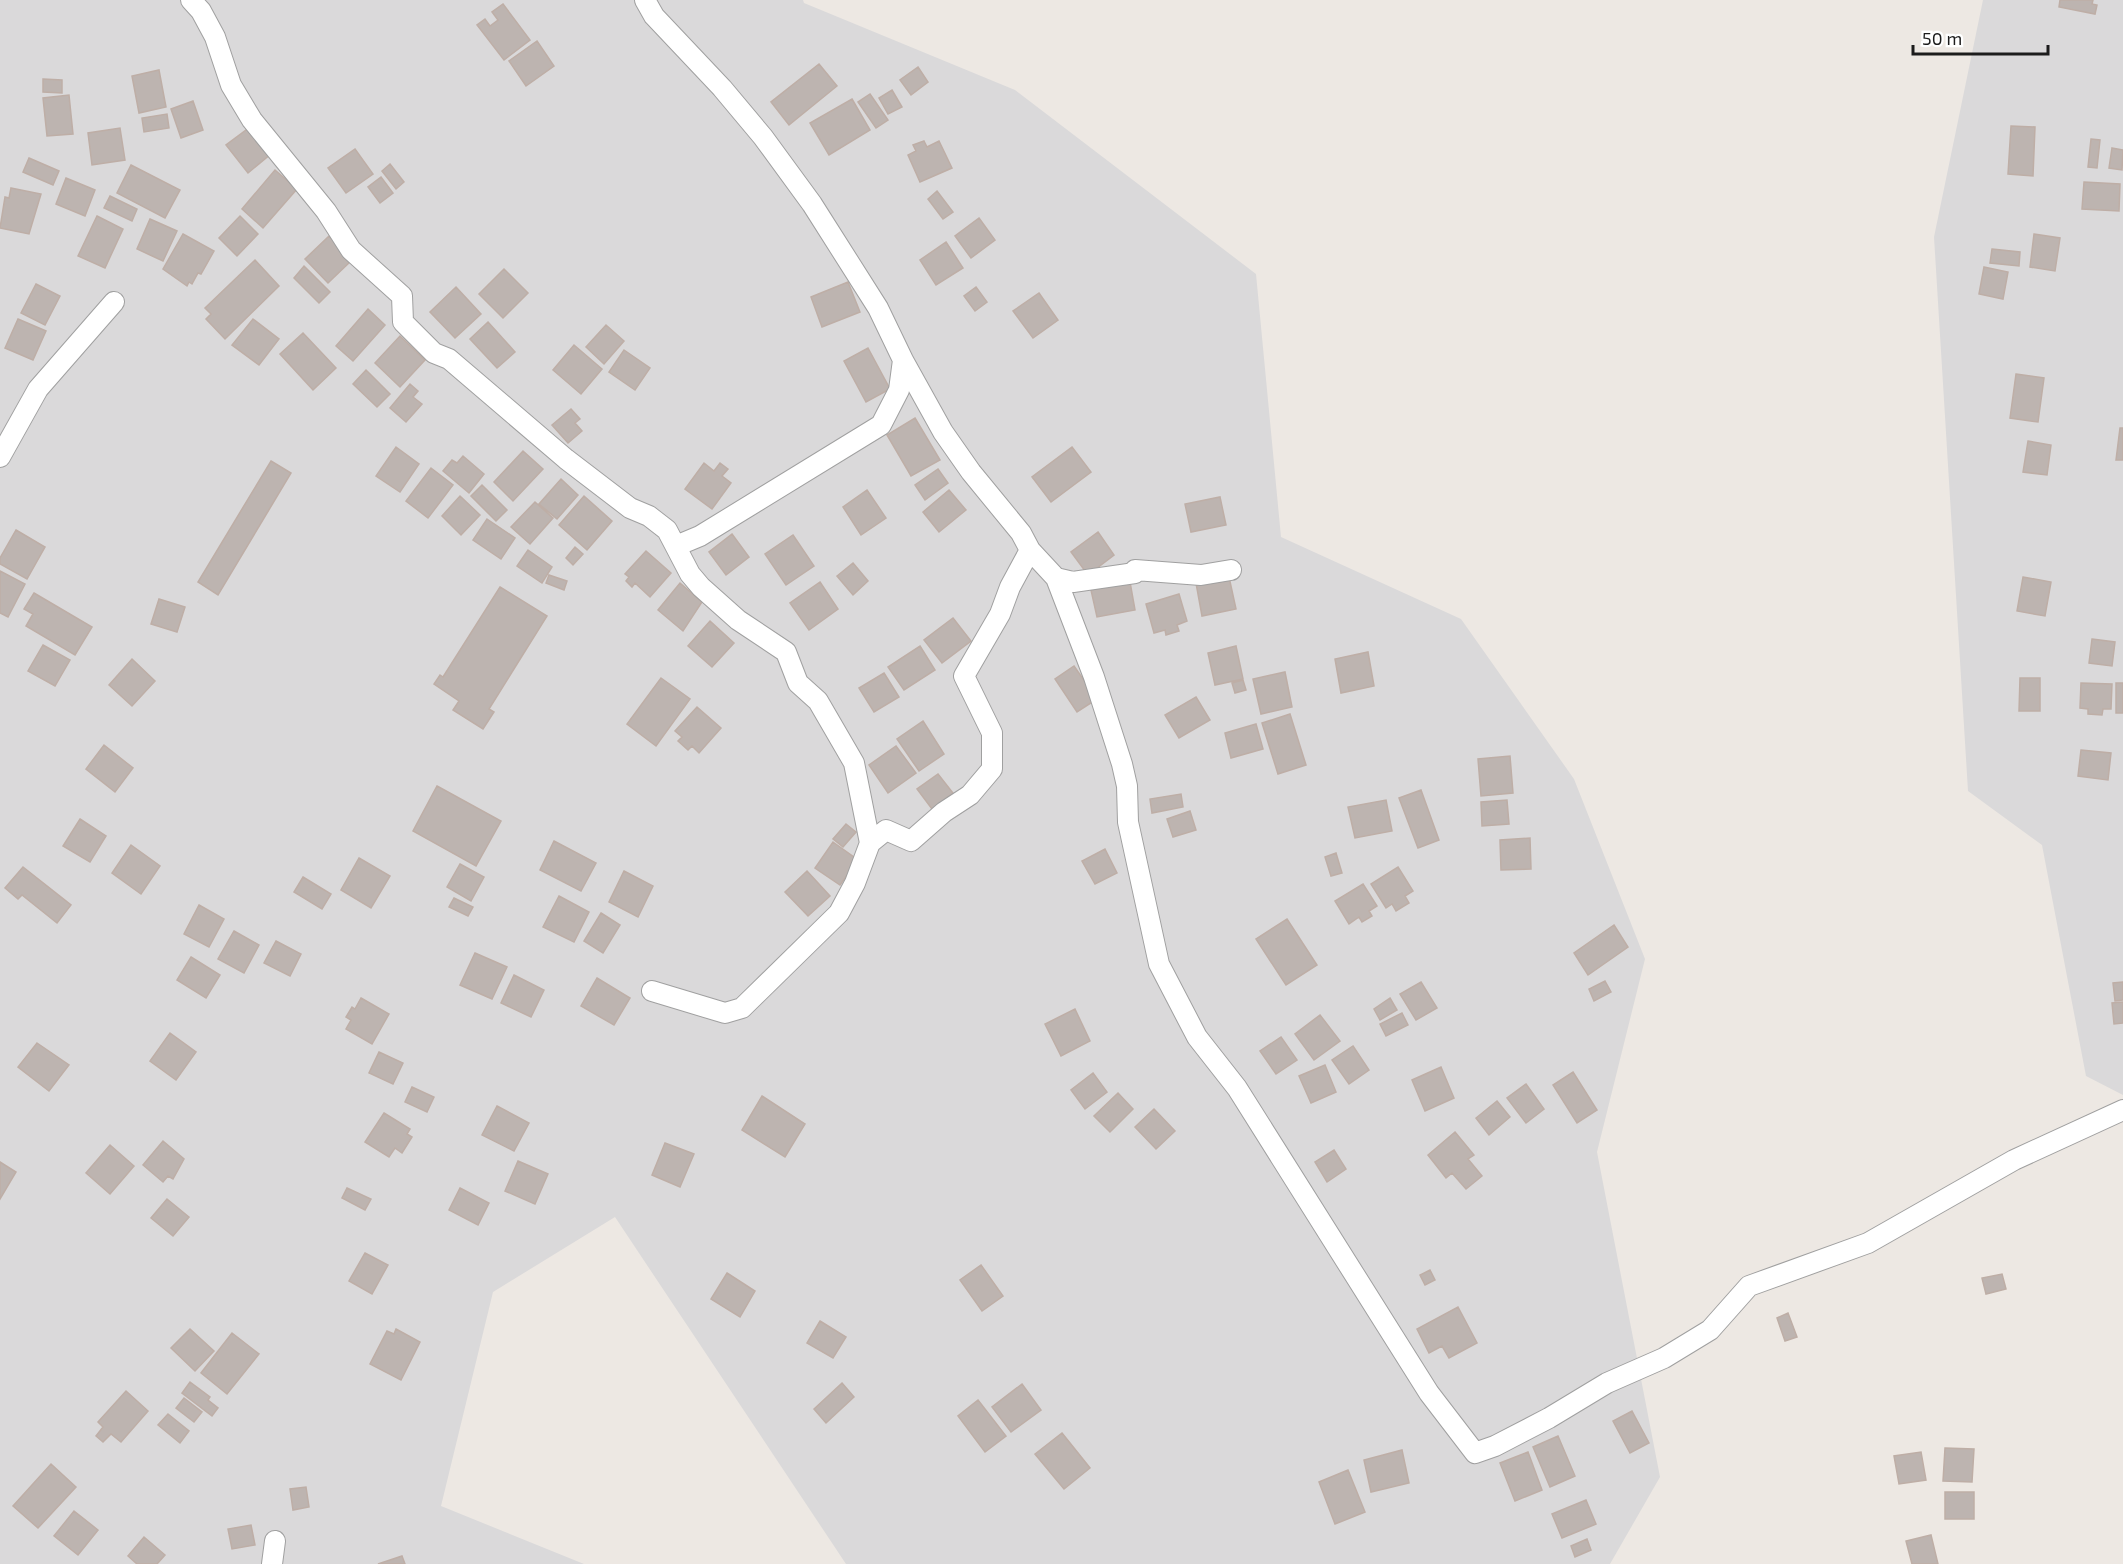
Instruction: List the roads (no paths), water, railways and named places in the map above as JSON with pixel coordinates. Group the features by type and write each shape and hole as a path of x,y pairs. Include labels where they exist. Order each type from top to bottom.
{"street":[{"path":"191,0 201,11 215,37 231,85 252,120 326,211 351,250 402,296 403,322 434,353 449,359 566,459 630,508 649,516 667,530 690,574 708,593 738,620 786,652 798,683 818,701 854,763 870,843"},
{"path":"645,0 654,16 722,88 763,137 812,204 878,308 903,360 943,432 971,472 1021,533 1030,550 1056,579 1094,677 1122,764 1127,786 1128,822 1159,964 1197,1037 1236,1088 1429,1393 1475,1453 1495,1446 1549,1418 1607,1383 1664,1358 1710,1330 1749,1286 1868,1243 2014,1160 2123,1110"},
{"path":"0,457 38,389 114,302"},
{"path":"676,546 700,536 881,425 899,390 903,360"},
{"path":"652,992 725,1013 742,1008 839,913 855,884 870,843 886,830 911,841 944,812 970,795 992,769 992,733 964,676 1000,614 1010,587 1030,550"},
{"path":"1056,579 1073,582 1135,573 1135,570 1201,575 1231,570"},
{"path":"272,1564 275,1542"}]}
